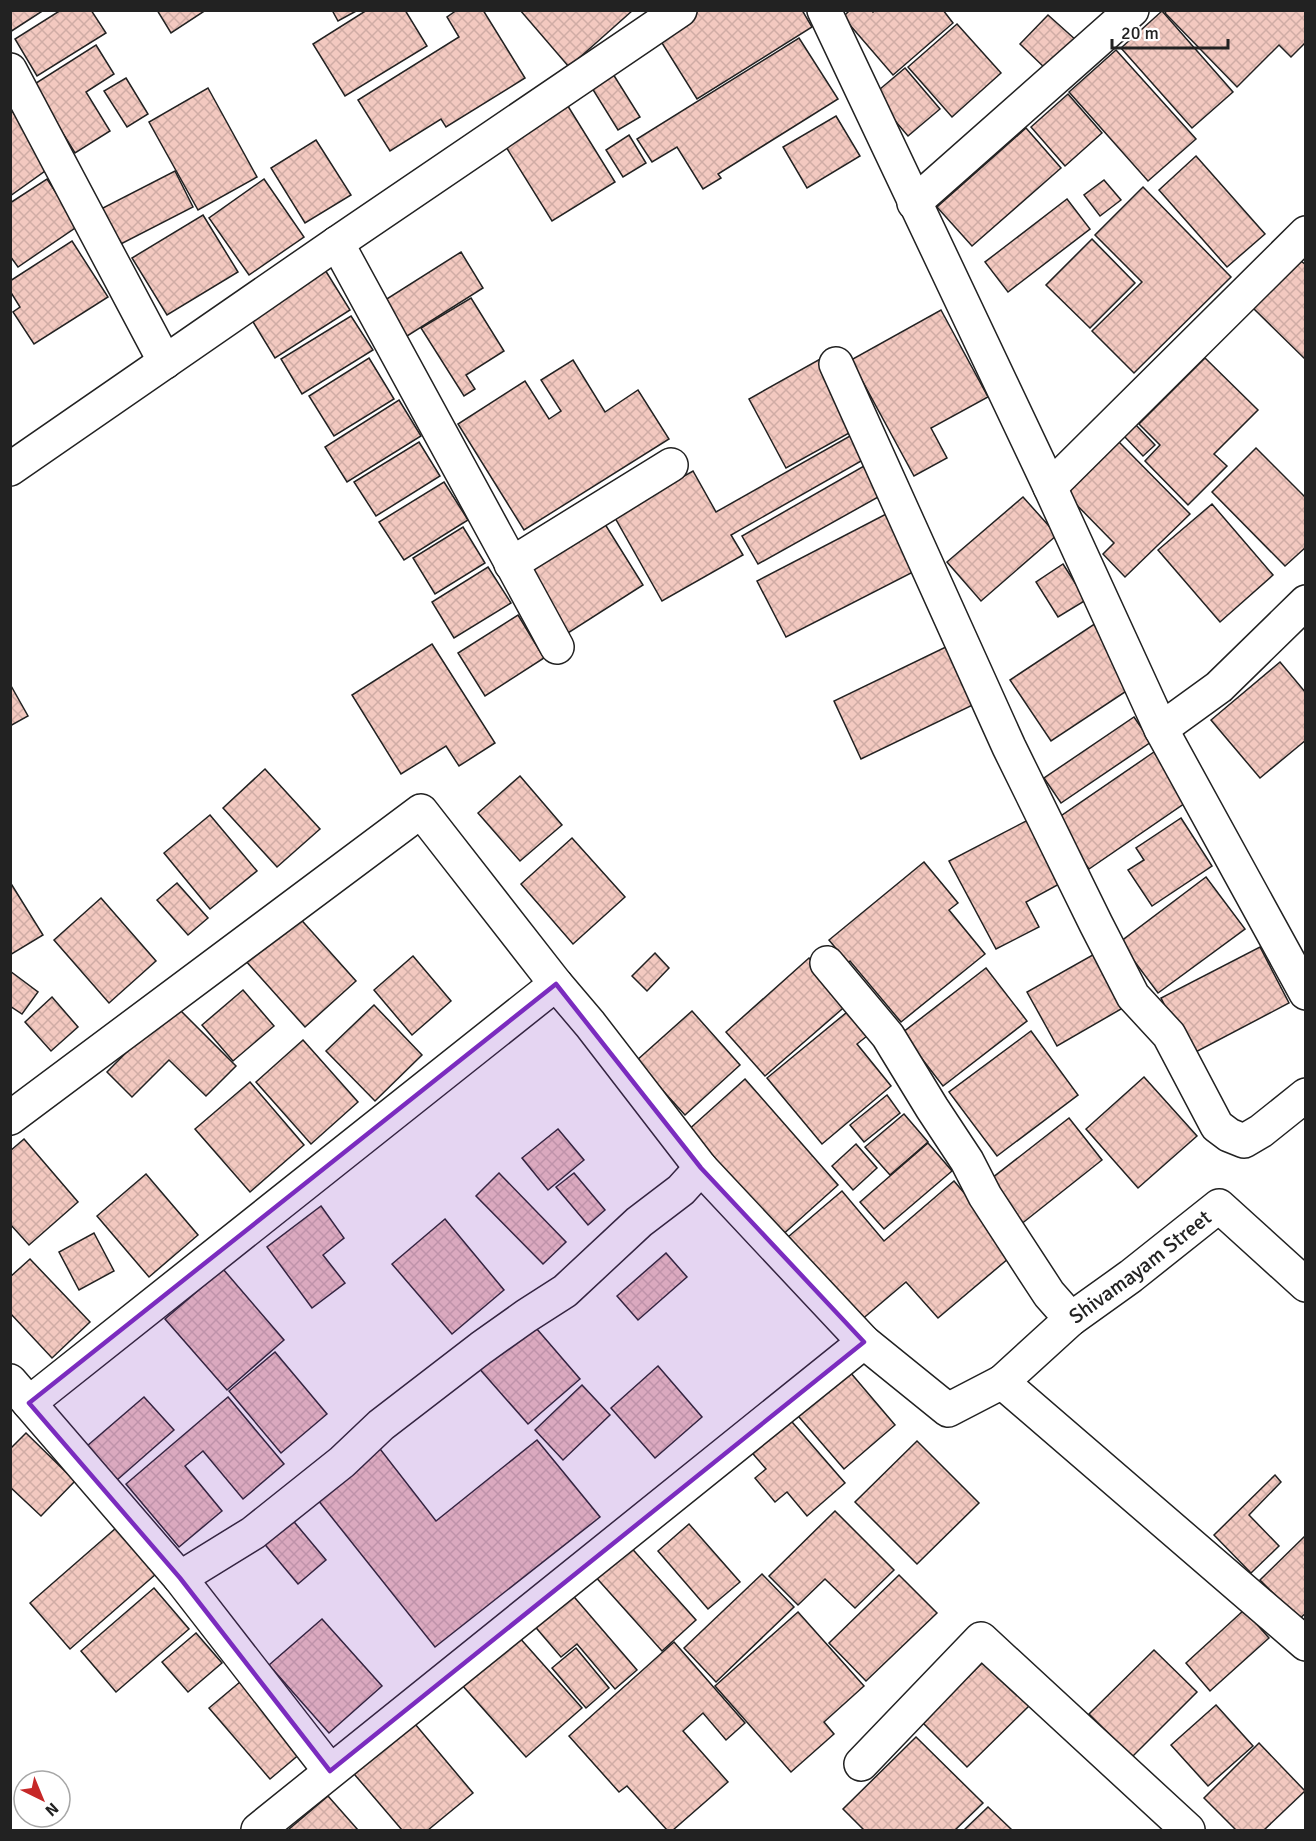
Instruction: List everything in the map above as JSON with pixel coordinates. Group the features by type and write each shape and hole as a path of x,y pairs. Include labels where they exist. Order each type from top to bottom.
{"street":[{"path":"10,469 680,10"},
{"path":"824,10 1161,729 1305,993"},
{"path":"914,203 1132,10"},
{"path":"10,70 165,362"},
{"path":"1050,488 1305,233"},
{"path":"337,243 557,647"},
{"path":"836,364 1009,747 1133,996 1169,1035 1217,1126 1229,1135 1244,1141 1261,1131 1305,1095"},
{"path":"510,564 671,465"},
{"path":"1161,729 1218,687 1305,602"},
{"path":"10,1118 421,811 701,1168 864,1342 258,1830"},
{"path":"827,963 888,1036 967,1161 985,1196 1049,1294 1071,1319"},
{"path":"330,1771 180,1578 20,1392 556,984"},
{"path":"180,1578 253,1533 342,1462 381,1425 481,1348 565,1291 639,1222 681,1190 701,1168"},
{"name":"Shivamayam Street","path":"864,1342 948,1410 1002,1382 1071,1319 1131,1276 1219,1206 1305,1286"},
{"path":"1002,1382 1305,1644"},
{"path":"861,1764 981,1639 1188,1830"}],"highlighted area":[{"path":"556,984 701,1168 864,1342 330,1771 180,1578 29,1403"}],"building":[{"path":"10,10 44,10 10,32"},
{"path":"61,10 91,10 106,33 37,76 15,39"},
{"path":"157,10 206,10 171,33"},
{"path":"332,10 358,10 338,21"},
{"path":"367,10 405,10 427,46 345,96 313,44"},
{"path":"457,10 483,10 525,78 446,127 441,119 390,151 358,100 459,37 447,17"},
{"path":"520,10 633,10 569,67"},
{"path":"697,10 802,10 812,27 697,99 657,35"},
{"path":"850,10 872,10 873,12 875,10 943,10 953,23 893,75 843,17"},
{"path":"1167,10 1306,10 1306,42 1291,57 1279,45 1237,87 1165,13"},
{"path":"1162,11 1233,92 1192,128 1121,48"},
{"path":"1048,15 1077,41 1048,71 1020,44"},
{"path":"957,24 1001,73 952,117 908,67"},
{"path":"799,38 838,99 718,174 721,178 703,189 677,147 652,162 637,139"},
{"path":"96,45 114,74 86,92 110,131 75,153 33,85"},
{"path":"1116,50 1196,139 1148,181 1069,92"},
{"path":"608,66 640,117 618,130 587,80"},
{"path":"905,68 940,109 908,136 873,95"},
{"path":"126,78 148,114 127,127 104,91"},
{"path":"208,88 257,177 198,210 149,122"},
{"path":"1068,94 1102,133 1065,166 1031,127"},
{"path":"566,103 615,182 552,221 503,142"},
{"path":"10,108 52,166 10,196"},
{"path":"836,116 860,156 807,188 783,147"},
{"path":"1026,128 1061,168 972,246 937,207"},
{"path":"629,135 646,163 623,177 606,150"},
{"path":"316,140 351,195 305,223 271,168"},
{"path":"1196,156 1265,234 1227,267 1159,190"},
{"path":"175,171 193,207 115,247 97,211"},
{"path":"47,179 78,226 18,267 10,256 10,203"},
{"path":"264,179 304,237 249,275 209,218"},
{"path":"1104,180 1121,200 1100,216 1084,195"},
{"path":"1143,187 1231,277 1134,373 1092,331 1142,282 1095,235"},
{"path":"1067,199 1090,229 1008,292 985,262"},
{"path":"203,215 238,272 167,315 132,258"},
{"path":"1092,239 1135,283 1090,328 1046,285"},
{"path":"72,241 108,297 34,344 13,312 20,307 10,291 10,281"},
{"path":"461,252 483,288 404,338 382,302"},
{"path":"1301,261 1306,265 1306,360 1253,308"},
{"path":"322,265 350,310 275,358 247,312"},
{"path":"471,298 504,351 466,375 475,389 464,396 421,328"},
{"path":"941,310 988,397 931,428 947,458 914,476 851,360"},
{"path":"351,316 373,350 302,394 281,359"},
{"path":"369,358 394,399 334,436 309,396"},
{"path":"822,358 860,427 786,468 749,399"},
{"path":"1205,358 1258,410 1214,454 1227,466 1188,505 1145,461 1160,445 1139,424"},
{"path":"573,360 605,412 638,390 669,439 524,530 458,424 525,381 549,419 561,411 541,380"},
{"path":"399,400 421,436 347,482 325,447"},
{"path":"1135,424 1155,445 1143,456 1124,436"},
{"path":"857,432 870,456 731,535 743,555 662,601 614,516 693,471 716,512"},
{"path":"419,442 440,476 376,516 354,482"},
{"path":"1119,442 1190,514 1125,577 1103,554 1114,543 1066,494"},
{"path":"1256,448 1306,498 1306,547 1285,566 1212,492"},
{"path":"864,466 880,496 758,564 742,536"},
{"path":"444,482 468,520 404,560 379,522"},
{"path":"1023,497 1057,535 981,601 947,562"},
{"path":"1212,504 1273,575 1220,622 1158,550"},
{"path":"890,512 919,569 786,637 757,581"},
{"path":"603,521 643,585 568,633 527,568"},
{"path":"463,527 485,563 435,594 413,558"},
{"path":"1063,564 1086,600 1058,617 1036,582"},
{"path":"488,567 511,603 454,638 432,602"},
{"path":"518,615 544,658 485,696 458,653"},
{"path":"1096,623 1137,684 1051,741 1010,680"},
{"path":"432,644 495,743 459,766 446,746 401,774 352,695"},
{"path":"952,644 979,702 861,759 834,701"},
{"path":"1280,662 1306,693 1306,740 1260,778 1211,720"},
{"path":"10,684 28,716 10,726"},
{"path":"1134,717 1151,742 1061,803 1044,778"},
{"path":"1154,752 1188,801 1089,869 1055,820"},
{"path":"265,769 320,829 277,867 223,808"},
{"path":"520,776 562,825 520,861 478,813"},
{"path":"210,815 257,871 210,909 164,853"},
{"path":"1181,818 1212,866 1152,906 1128,870 1144,860 1136,848"},
{"path":"1030,819 1063,882 1026,902 1039,927 996,949 949,861"},
{"path":"572,838 625,897 573,944 521,884"},
{"path":"924,862 958,903 949,910 985,954 901,1022 850,961 848,963 829,940"},
{"path":"1206,877 1245,929 1158,993 1120,942"},
{"path":"10,882 43,935 10,955"},
{"path":"177,883 208,918 188,935 157,900"},
{"path":"101,898 156,961 109,1003 54,940"},
{"path":"296,914 356,981 305,1027 245,960"},
{"path":"1260,947 1289,1003 1190,1055 1161,998"},
{"path":"1098,952 1128,1005 1057,1046 1027,992"},
{"path":"655,953 669,968 647,991 632,976"},
{"path":"413,956 451,1001 412,1035 374,990"},
{"path":"809,958 849,1003 765,1076 726,1032"},
{"path":"986,968 1027,1021 943,1086 902,1033"},
{"path":"10,971 38,992 22,1014 10,1006"},
{"path":"243,990 274,1026 233,1061 202,1025"},
{"path":"52,997 78,1027 51,1051 25,1022"},
{"path":"174,1004 236,1066 206,1096 169,1060 132,1097 107,1072"},
{"path":"374,1005 422,1055 375,1101 326,1051"},
{"path":"852,1008 872,1032 857,1044 891,1086 822,1144 767,1078"},
{"path":"692,1011 740,1065 685,1115 636,1061"},
{"path":"1031,1031 1078,1095 997,1156 949,1092"},
{"path":"303,1040 358,1102 311,1144 256,1082"},
{"path":"1144,1077 1197,1136 1138,1188 1086,1129"},
{"path":"745,1079 838,1185 779,1238 686,1132"},
{"path":"250,1082 304,1145 250,1192 195,1129"},
{"path":"887,1095 900,1113 864,1142 850,1125"},
{"path":"904,1114 928,1142 890,1175 865,1147"},
{"path":"1069,1118 1102,1160 1020,1225 987,1182"},
{"path":"558,1129 584,1160 548,1190 522,1158"},
{"path":"24,1139 78,1202 29,1245 10,1224 10,1151"},
{"path":"928,1143 952,1171 884,1229 860,1202"},
{"path":"856,1144 877,1168 853,1190 832,1166"},
{"path":"499,1173 566,1242 543,1264 476,1196"},
{"path":"574,1173 605,1210 588,1225 556,1187"},
{"path":"146,1174 198,1235 149,1277 97,1216"},
{"path":"954,1181 1015,1253 938,1318 906,1282 860,1321 788,1237 842,1191 884,1241"},
{"path":"321,1206 344,1238 323,1255 345,1283 312,1308 267,1247"},
{"path":"445,1219 504,1290 452,1334 392,1264"},
{"path":"94,1233 114,1271 79,1290 59,1252"},
{"path":"666,1253 687,1277 638,1320 617,1296"},
{"path":"30,1259 90,1322 52,1358 10,1313 10,1277"},
{"path":"223,1269 284,1340 227,1390 165,1319"},
{"path":"530,1321 580,1379 528,1424 477,1366"},
{"path":"275,1352 327,1414 281,1453 229,1391"},
{"path":"844,1365 895,1425 844,1469 793,1410"},
{"path":"658,1366 702,1417 655,1458 611,1408"},
{"path":"582,1385 610,1415 563,1460 535,1430"},
{"path":"144,1397 174,1430 117,1480 87,1446"},
{"path":"228,1397 284,1464 243,1499 203,1451 185,1466 222,1511 179,1547 126,1484"},
{"path":"786,1415 845,1483 807,1516 787,1492 775,1502 755,1478 766,1469 748,1448"},
{"path":"26,1433 75,1481 41,1516 10,1487 10,1449"},
{"path":"537,1440 600,1517 435,1647 314,1495 377,1445 436,1521"},
{"path":"917,1441 979,1503 917,1564 855,1502"},
{"path":"1275,1475 1281,1482 1249,1515 1279,1546 1251,1573 1214,1535"},
{"path":"835,1511 894,1570 855,1608 825,1579 798,1605 769,1576"},
{"path":"290,1517 326,1560 298,1584 262,1541"},
{"path":"689,1524 740,1582 708,1609 658,1551"},
{"path":"116,1528 156,1574 70,1649 30,1603"},
{"path":"1306,1535 1306,1613 1299,1619 1260,1580"},
{"path":"627,1543 696,1620 662,1651 593,1574"},
{"path":"762,1574 794,1607 716,1682 684,1648"},
{"path":"899,1575 937,1613 866,1681 829,1643"},
{"path":"154,1588 189,1629 116,1692 81,1651"},
{"path":"569,1591 637,1670 615,1689 577,1644 561,1657 532,1623"},
{"path":"1244,1610 1269,1638 1210,1691 1186,1663"},
{"path":"798,1612 864,1686 824,1722 834,1734 791,1772 715,1686"},
{"path":"322,1619 382,1686 329,1733 269,1665"},
{"path":"196,1633 222,1663 188,1692 162,1662"},
{"path":"518,1636 582,1708 526,1757 462,1685"},
{"path":"674,1642 745,1723 726,1740 703,1713 683,1731 728,1782 673,1830 667,1830 627,1786 619,1792 569,1736"},
{"path":"576,1648 609,1688 586,1708 552,1668"},
{"path":"1154,1650 1197,1692 1132,1757 1089,1714"},
{"path":"984,1661 1029,1706 967,1767 922,1722"},
{"path":"240,1682 301,1753 270,1779 209,1708"},
{"path":"1216,1705 1253,1746 1208,1786 1171,1745"},
{"path":"410,1718 473,1793 428,1830 402,1830 349,1768"},
{"path":"916,1737 983,1803 955,1830 864,1830 843,1809"},
{"path":"1259,1743 1305,1791 1264,1830 1236,1830 1204,1798"},
{"path":"328,1796 358,1830 288,1830"},
{"path":"988,1807 1012,1830 964,1830"}]}
